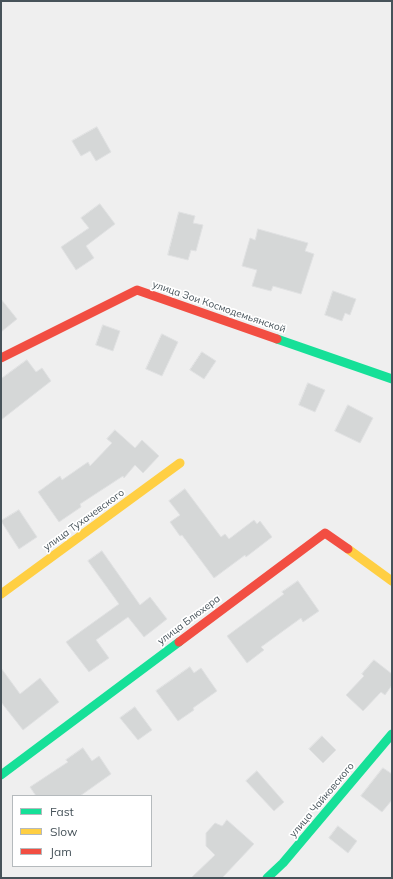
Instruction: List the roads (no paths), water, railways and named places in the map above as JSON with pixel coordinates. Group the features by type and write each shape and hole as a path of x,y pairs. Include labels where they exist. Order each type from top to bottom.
{"street":[{"name":"улица Зои Космодемьянской","path":"1,358 137,290 392,379"},
{"name":"улица Тухачевского","path":"1,594 180,463"},
{"name":"улица Блюхера","path":"1,775 325,532 392,581"},
{"name":"улица Чайковского","path":"267,878 283,863 392,734"}]}
